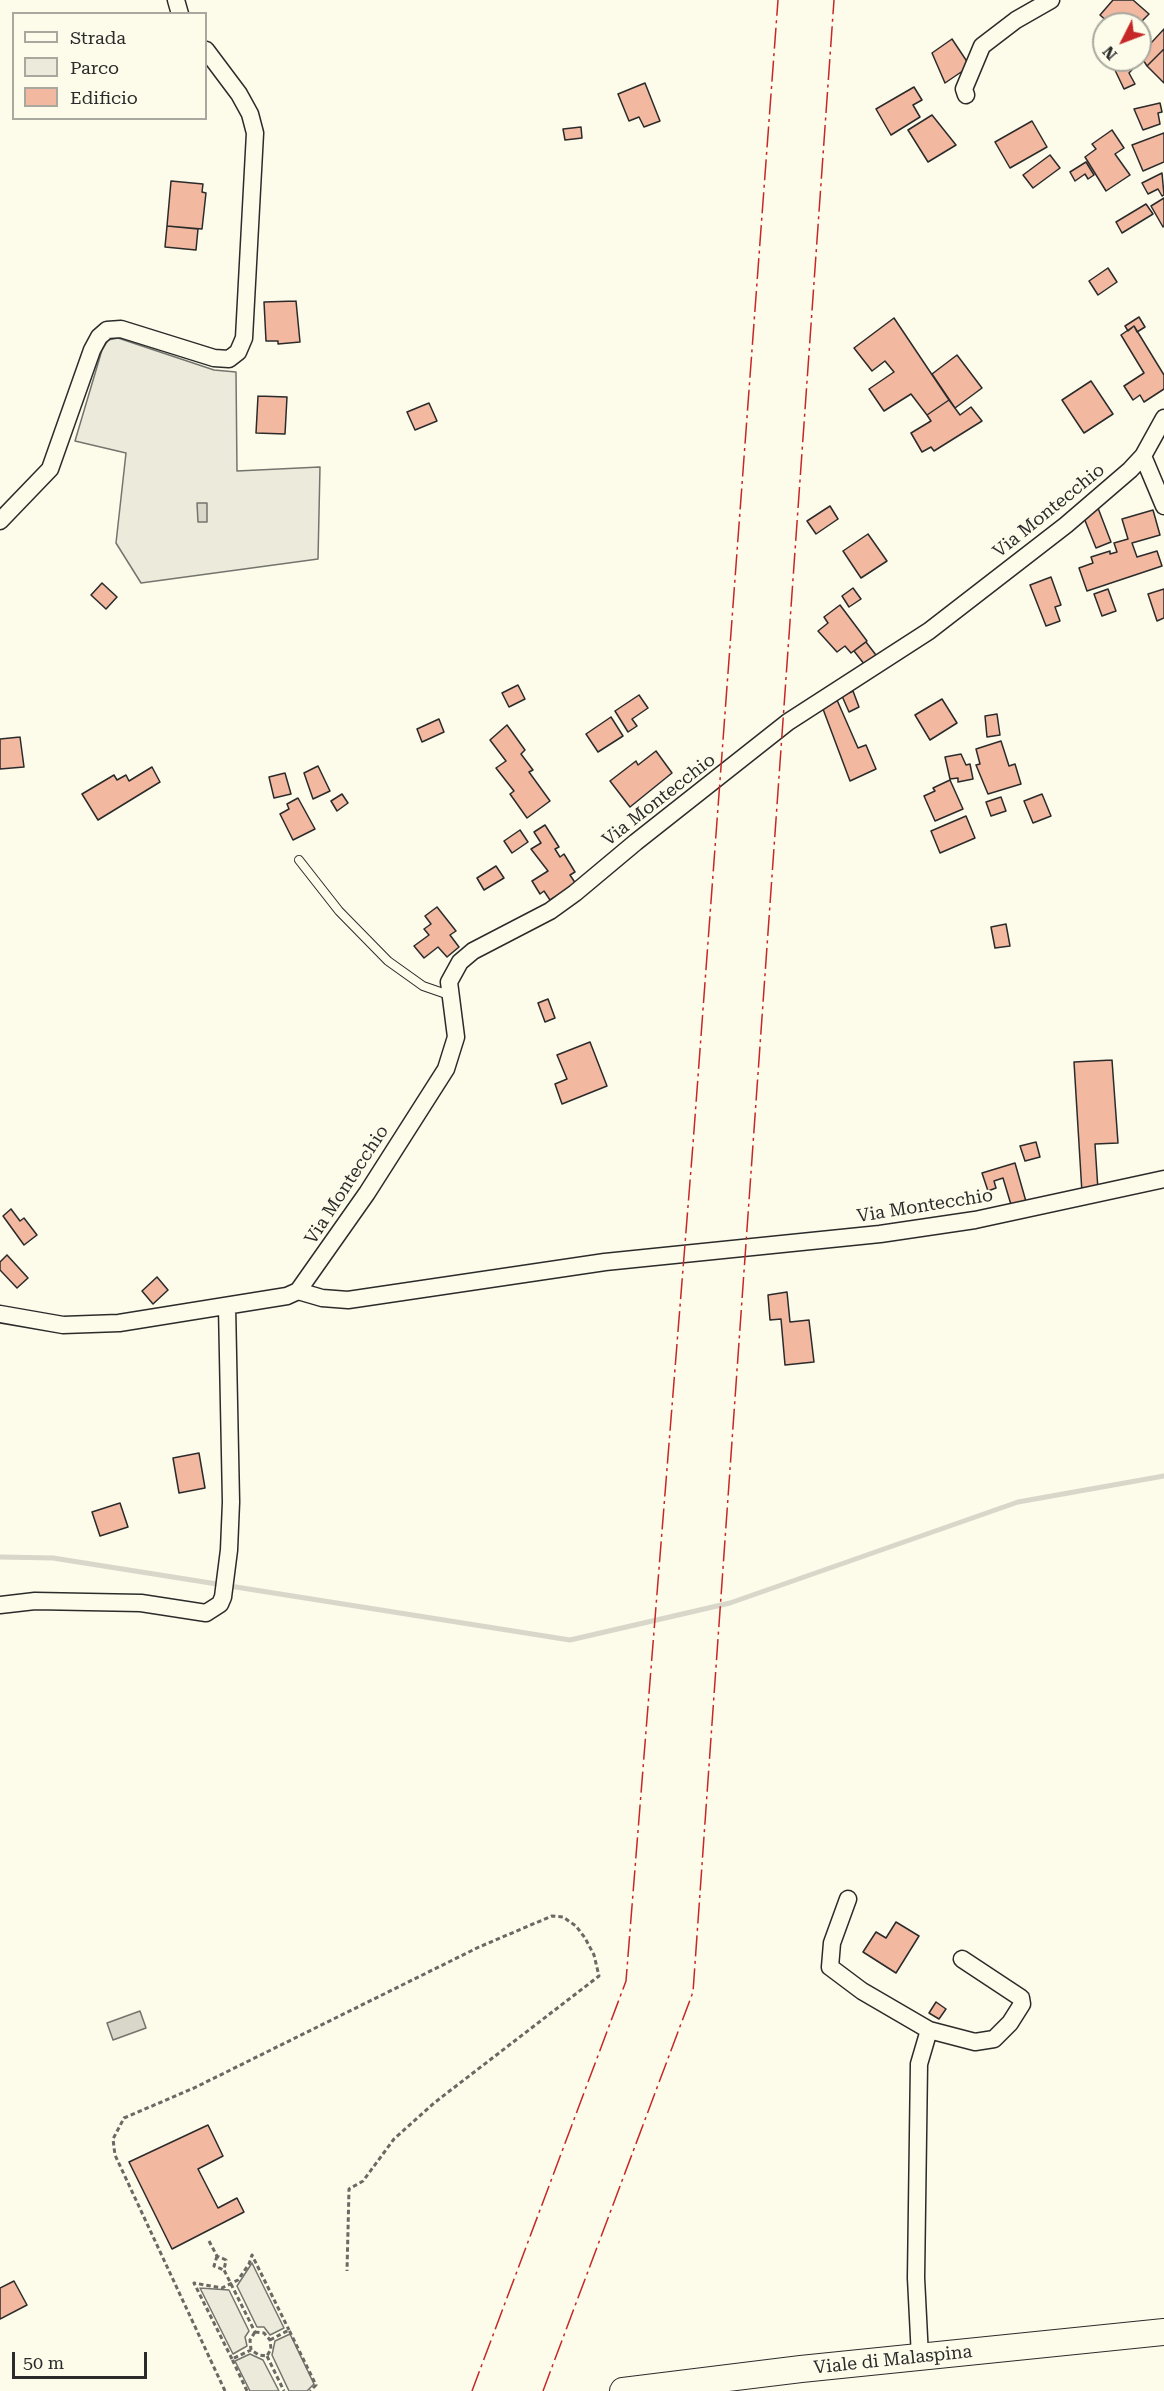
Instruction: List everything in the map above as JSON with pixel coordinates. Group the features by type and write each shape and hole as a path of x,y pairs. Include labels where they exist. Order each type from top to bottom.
{"main road":[{"name":"Viale di Malaspina","path":"623,2391 1164,2332"}],"street":[{"path":"966,95 964,89 982,46 1016,21 1051,0"},
{"path":"0,521 50,469 92,350 99,337 107,330 121,329 214,358 230,359 238,352 244,338 249,208 255,133 250,114 239,94 207,51"},
{"name":"Via Montecchio","path":"0,1314 63,1325 119,1323 287,1296 298,1291 367,1193 446,1068 456,1037 449,995 449,982 453,971 473,951 550,911 575,893 636,842 788,723 929,631 1066,525 1118,481 1143,456 1164,418"},
{"path":"1143,456 1164,506"},
{"name":"Via Montecchio","path":"298,1291 322,1298 348,1300 605,1262 880,1234 975,1220 1164,1179"},
{"path":"0,1605 34,1601 141,1603 206,1613 214,1611 223,1597 229,1550 231,1462 227,1306"},
{"path":"848,1899 832,1943 830,1967 862,1991 929,2030 975,2042 994,2039 1010,2023 1022,2004 1021,1998 962,1959"},
{"path":"920,2357 916,2278 919,2064 929,2030"}],"lane":[{"path":"299,860 339,911 388,961 423,986 449,995"}],"path":[{"path":"225,2391 115,2155 113,2139 124,2118 194,2088 490,1942 552,1916 563,1917 576,1926 585,1938 594,1955 599,1976 434,2103 394,2139 363,2181 349,2189 347,2271"},
{"path":"209,2241 217,2256 226,2260 224,2270 255,2332"},
{"path":"247,2391 194,2283 222,2288 238,2280 252,2255 316,2385 310,2391"},
{"path":"217,2256 214,2266 224,2270"},
{"path":"270,2340 289,2330"},
{"path":"255,2332 264,2333 270,2340 271,2349 267,2356"},
{"path":"255,2332 250,2340 251,2350 258,2355 267,2356"},
{"path":"232,2359 251,2350"},
{"path":"267,2356 284,2391"}],"green space":[{"path":"118,338 214,370 236,372 237,471 320,467 318,559 141,583 116,543 126,453 75,441 102,350 108,340"},
{"path":"252,2263 284,2328 270,2335 264,2327 257,2327 237,2286"},
{"path":"200,2288 229,2290 249,2331 245,2337 247,2346 233,2354"},
{"path":"290,2334 314,2384 307,2391 289,2391 272,2355 275,2341"},
{"path":"250,2354 263,2360 279,2391 250,2391 235,2361"}],"shaded area":[{"path":"197,503 207,503 207,522 198,522"},
{"path":"140,2011 146,2028 113,2040 107,2023"}],"building":[{"path":"1113,0 1133,0 1147,12 1103,12"},
{"path":"1164,29 1164,49 1152,61 1152,42"},
{"path":"952,39 970,66 945,83 932,53"},
{"path":"1164,49 1164,83 1152,71 1152,61"},
{"path":"1116,72 1130,72 1135,84 1124,89"},
{"path":"645,83 660,121 644,127 639,117 629,121 618,94"},
{"path":"914,87 922,100 913,105 920,117 891,135 876,109"},
{"path":"1160,103 1162,112 1158,113 1160,124 1143,130 1134,109"},
{"path":"932,115 956,145 928,162 908,130"},
{"path":"1032,121 1047,147 1010,168 995,142"},
{"path":"581,127 582,138 565,140 563,129"},
{"path":"1112,130 1124,148 1115,154 1130,175 1106,191 1085,157 1096,149 1092,144"},
{"path":"1164,133 1164,162 1143,171 1132,145"},
{"path":"1050,155 1060,168 1033,188 1023,175"},
{"path":"1086,162 1094,175 1088,179 1085,174 1075,181 1070,172"},
{"path":"1162,173 1164,195 1162,196 1158,189 1148,194 1142,183"},
{"path":"171,181 203,184 202,192 206,193 202,229 167,226"},
{"path":"1164,198 1164,226 1163,227 1151,206"},
{"path":"1146,204 1153,214 1122,233 1116,222"},
{"path":"167,226 198,229 196,250 165,247"},
{"path":"1108,268 1117,282 1098,295 1089,281"},
{"path":"296,301 300,342 278,344 278,341 266,341 264,302"},
{"path":"1139,317 1145,327 1137,332 1134,326 1128,331 1125,326"},
{"path":"894,318 949,400 927,415 911,394 884,411 869,389 894,372 885,361 872,371 854,348"},
{"path":"1134,326 1164,375 1164,389 1144,402 1140,395 1133,400 1124,386 1144,373 1121,335"},
{"path":"957,355 982,388 955,408 932,374"},
{"path":"1091,381 1113,414 1084,433 1062,400"},
{"path":"258,396 287,397 285,434 256,433"},
{"path":"949,400 960,415 971,407 982,421 934,451 931,447 922,452 911,433 931,421 927,415"},
{"path":"429,403 437,421 415,430 407,412"},
{"path":"830,506 838,519 816,534 807,521"},
{"path":"1098,508 1111,542 1096,548 1084,518"},
{"path":"1153,510 1160,535 1132,543 1137,557 1157,551 1162,566 1087,591 1079,568 1093,563 1091,557 1110,551 1110,554 1117,552 1114,543 1128,539 1122,519"},
{"path":"868,534 887,561 861,578 843,551"},
{"path":"1051,577 1061,605 1055,607 1060,621 1046,626 1030,585"},
{"path":"102,583 117,597 106,609 91,595"},
{"path":"853,588 861,599 849,607 842,596"},
{"path":"1108,589 1116,611 1102,616 1094,594"},
{"path":"1164,589 1164,618 1157,621 1148,594"},
{"path":"840,605 867,641 851,653 845,646 837,652 818,631 828,623 824,617"},
{"path":"866,642 879,659 868,669 854,651"},
{"path":"518,685 525,699 509,707 502,693"},
{"path":"853,691 859,707 849,712 842,696"},
{"path":"639,695 648,708 632,719 637,726 628,732 615,711"},
{"path":"942,699 957,723 930,740 915,715"},
{"path":"837,700 858,748 866,745 876,769 850,781 823,709"},
{"path":"997,714 1000,735 987,737 985,716"},
{"path":"611,717 623,736 598,752 586,734"},
{"path":"439,719 444,732 422,742 417,729"},
{"path":"507,725 525,750 521,754 533,770 529,772 550,801 527,818 510,794 514,791 496,768 506,761 490,740"},
{"path":"20,737 24,767 0,769 0,739"},
{"path":"1001,741 1009,766 1015,764 1021,784 988,794 976,765 980,764 976,749"},
{"path":"656,751 672,773 630,807 610,781 636,761 638,765"},
{"path":"961,754 966,765 970,764 973,779 958,782 958,778 950,779 945,757"},
{"path":"318,766 330,791 313,799 304,773"},
{"path":"152,767 160,782 98,820 82,794 114,775 117,780 126,775 129,781"},
{"path":"285,773 291,794 274,798 269,777"},
{"path":"950,780 963,809 935,821 924,796 935,791 933,788"},
{"path":"342,794 348,803 337,811 331,801"},
{"path":"1042,794 1051,816 1033,823 1024,801"},
{"path":"1001,797 1006,811 991,816 986,802"},
{"path":"298,798 315,829 293,840 280,814 289,809 287,804"},
{"path":"966,816 975,838 940,853 931,831"},
{"path":"545,825 559,847 555,849 560,857 564,854 575,872 570,875 576,884 550,900 544,891 540,894 532,881 548,871 531,849 541,843 534,832"},
{"path":"520,830 528,842 512,853 504,841"},
{"path":"496,866 504,878 484,890 477,878"},
{"path":"437,907 456,931 450,935 459,947 447,957 438,947 424,958 414,946 429,935 424,929 431,924 425,916"},
{"path":"1006,924 1010,946 995,948 991,927"},
{"path":"548,999 555,1018 545,1022 538,1003"},
{"path":"590,1042 607,1086 562,1104 555,1084 567,1079 557,1055"},
{"path":"1112,1060 1118,1143 1095,1144 1098,1190 1082,1193 1074,1062"},
{"path":"1036,1142 1040,1157 1025,1161 1020,1146"},
{"path":"1015,1163 1027,1205 1012,1208 1003,1178 994,1181 996,1188 988,1191 982,1173"},
{"path":"11,1209 20,1221 24,1218 37,1235 24,1245 3,1216"},
{"path":"7,1255 28,1278 17,1288 0,1270 0,1262"},
{"path":"157,1277 168,1290 153,1304 142,1291"},
{"path":"787,1292 790,1322 809,1320 814,1362 785,1365 781,1319 770,1320 768,1295"},
{"path":"199,1453 205,1488 179,1493 173,1458"},
{"path":"120,1503 128,1527 100,1536 92,1512"},
{"path":"896,1922 919,1936 896,1973 863,1952 876,1932 886,1938"},
{"path":"936,2002 946,2009 939,2019 929,2013"},
{"path":"208,2125 223,2156 198,2169 218,2208 237,2198 244,2212 172,2249 129,2162"},
{"path":"14,2281 27,2305 0,2319 0,2288"}],"waterway":[{"path":"0,1557 53,1558 570,1640 730,1603 1018,1502 1164,1476"}],"power":[{"path":"472,2391 626,1981 693,1144 778,0"},
{"path":"543,2391 693,1992 834,0"}]}
